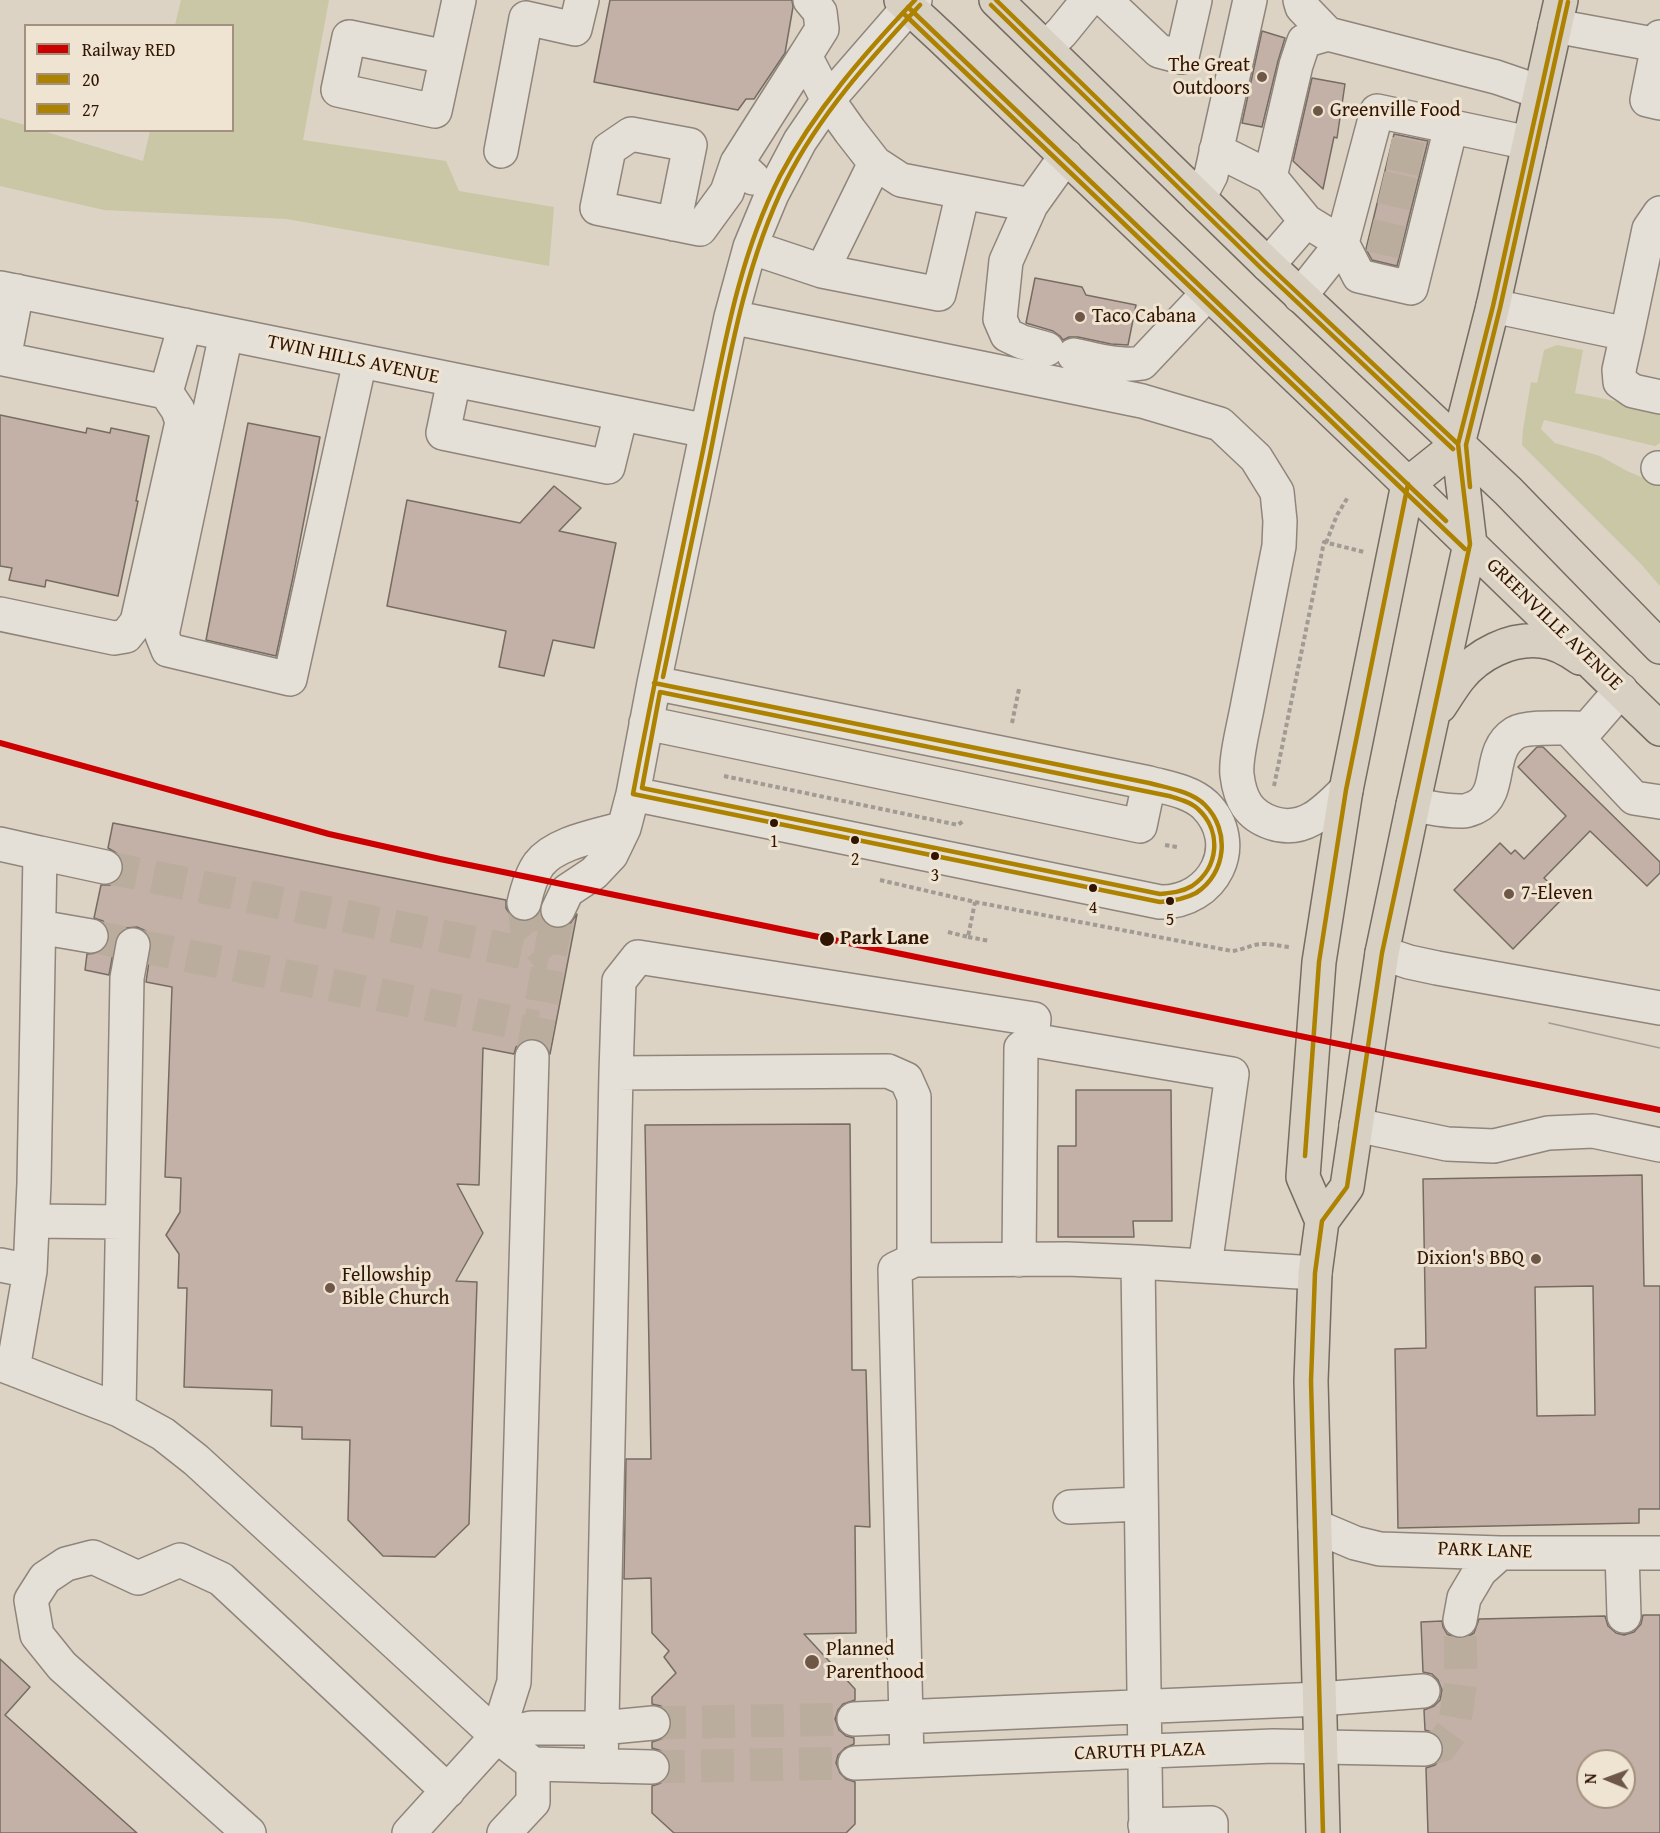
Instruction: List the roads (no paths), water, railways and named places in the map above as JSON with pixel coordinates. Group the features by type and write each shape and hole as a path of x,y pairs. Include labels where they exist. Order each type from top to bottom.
{"main road":[{"path":"996,0 1300,296 1508,491 1660,647"},
{"name":"GREENVILLE AVENUE","path":"908,2 1660,729"},
{"path":"1323,1833 1311,1381 1315,1273 1322,1221 1347,1188 1382,953 1470,544 1458,444 1493,306 1558,13"},
{"path":"1322,1221 1303,1177 1319,962 1346,790 1408,484 1458,444"},
{"path":"1432,717 1460,677 1484,655 1517,641 1543,641 1567,649 1612,681"}],"street":[{"path":"446,57 459,0"},
{"path":"501,151 526,18 575,29 582,0"},
{"path":"674,224 700,230 727,192 737,163 822,29 820,12 810,0"},
{"path":"1046,48 1088,0"},
{"path":"1105,0 1159,51 1182,57 1196,0"},
{"path":"1199,198 1211,175 1250,0"},
{"path":"1300,0 1302,7 1328,34"},
{"path":"558,910 567,891 594,873 612,855 624,828 633,794 731,317 750,247 772,194 800,141 828,100 908,2"},
{"path":"1558,13 1659,41 1647,100 1660,103"},
{"path":"1270,177 1296,65 1304,41 1328,34 1496,77 1540,92"},
{"path":"805,56 828,100 875,163 901,180 1031,205"},
{"path":"1300,296 1353,236 1370,185 1378,150 1377,111 1529,143"},
{"path":"1353,236 1359,276 1411,288 1413,245 1424,197 1433,161 1451,127"},
{"path":"1216,150 1270,177 1306,221 1353,236"},
{"path":"1066,156 1031,205 1006,261 1000,319 1007,335 1022,342 1118,365 1142,363 1208,292"},
{"path":"737,163 772,194"},
{"path":"822,271 875,163"},
{"path":"750,247 822,271 939,294 963,192"},
{"path":"1660,213 1649,229 1619,370 1620,382 1633,391 1660,397"},
{"path":"1268,265 1306,221"},
{"path":"0,614 114,638 126,636 137,622 182,422 178,410 166,392 2,362 8,290"},
{"name":"TWIN HILLS AVENUE","path":"8,290 707,431"},
{"path":"1493,306 1627,334"},
{"path":"731,317 1142,401 1220,424 1256,458 1277,492 1280,521 1279,546 1241,736 1237,773 1242,797 1252,814 1273,824 1291,826 1321,815 1346,790"},
{"path":"166,392 185,326"},
{"path":"226,334 162,635 168,650 290,679 360,361"},
{"path":"454,380 443,433 608,467 621,414"},
{"path":"1413,805 1465,812 1482,804 1491,792 1497,758 1502,747 1514,734 1524,729 1588,728 1612,681"},
{"path":"633,794 1160,902 1174,902 1198,892 1209,883 1221,859 1220,829 1204,804 1191,796 1149,783 654,683"},
{"path":"646,723 1140,826 1149,783"},
{"path":"1569,729 1634,798 1660,802"},
{"path":"524,903 529,884 539,864 556,849 624,828"},
{"path":"0,844 105,867"},
{"path":"40,854 33,1221 15,1268 7,1366 119,1410 163,1434 196,1460 497,1736 533,1764 652,1767"},
{"path":"39,927 91,936"},
{"path":"119,1410 127,978 133,945"},
{"path":"1382,953 1437,968 1660,1008"},
{"path":"601,1766 619,981 638,957 1034,1019 1032,1040"},
{"path":"1019,1260 1021,1048 1032,1040 1232,1074 1205,1266"},
{"path":"409,1833 497,1736 514,1682 532,1057"},
{"path":"616,1073 888,1071 906,1079 914,1097 914,1260"},
{"path":"1356,1125 1447,1143 1494,1146 1548,1133 1593,1131 1660,1145"},
{"path":"33,1221 122,1222"},
{"path":"907,1761 895,1269 914,1260 1066,1259 1315,1273"},
{"path":"1138,1262 1146,1829 1211,1823 1211,1833"},
{"path":"1070,1507 1141,1504"},
{"name":"PARK LANE","path":"1315,1527 1355,1543 1380,1549 1500,1553 1660,1553"},
{"path":"1460,1620 1464,1598 1469,1589 1480,1571 1500,1553"},
{"path":"1622,1553 1624,1616"},
{"path":"249,1833 62,1666 37,1635 31,1600 45,1578 66,1564 93,1557 138,1578 180,1560 221,1579 448,1791"},
{"path":"854,1719 1320,1699 1423,1691"},
{"path":"497,1736 531,1728 601,1728 652,1723"},
{"name":"CARUTH PLAZA","path":"855,1763 1273,1746 1425,1749"},
{"path":"504,1833 533,1802 533,1764"}],"tunnel":[{"path":"1389,153 1424,160"},
{"path":"1381,187 1415,195"},
{"path":"1370,235 1404,243"},
{"path":"105,867 549,958"},
{"path":"524,903 527,932 549,958"},
{"path":"533,1050 558,910"},
{"path":"91,936 537,1027"},
{"path":"1425,1749 1441,1746 1453,1730 1461,1679 1460,1620"},
{"path":"653,1723 854,1719"},
{"path":"652,1767 855,1763"}],"tram line":[{"path":"1549,1023 1660,1048"}],"rail line":[{"name":"RED","path":"0,743 329,834 440,859 1660,1110"}],"place":[{"name":"The Great Outdoors","path":"1262,77"},
{"name":"Greenville Food","path":"1318,111"},
{"name":"Taco Cabana","path":"1080,317"},
{"name":"1","path":"774,823"},
{"name":"2","path":"855,840"},
{"name":"3","path":"935,856"},
{"name":"4","path":"1093,888"},
{"name":"7-Eleven","path":"1509,894"},
{"name":"5","path":"1170,901"},
{"name":"Park Lane","path":"827,939"},
{"name":"Dixion's BBQ","path":"1536,1259"},
{"name":"Fellowship Bible Church","path":"330,1288"},
{"name":"Planned Parenthood","path":"812,1662"}]}
